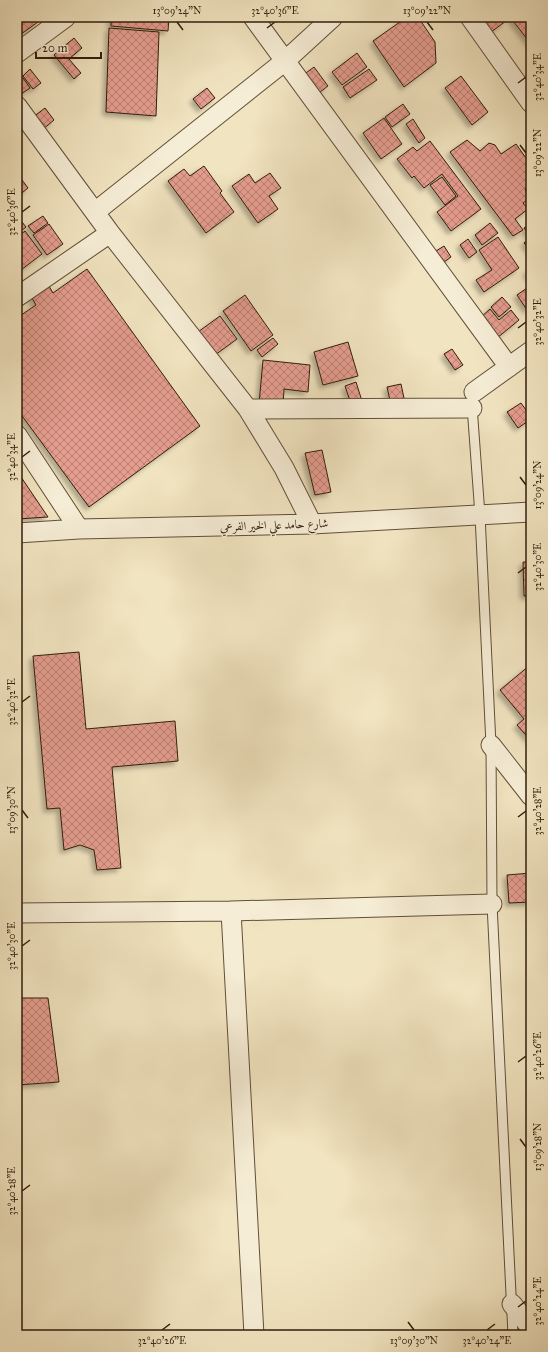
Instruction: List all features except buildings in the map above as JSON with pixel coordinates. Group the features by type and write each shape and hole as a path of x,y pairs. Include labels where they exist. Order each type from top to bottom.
{"street":[{"path":"17,53 66,17"},
{"path":"253,17 509,367"},
{"path":"95,212 285,61 333,17"},
{"path":"470,17 531,103"},
{"path":"17,106 110,233 248,409 284,468 312,524"},
{"path":"17,297 110,233"},
{"path":"248,409 473,400 509,367 531,351"},
{"path":"17,435 79,529"},
{"name":"شارع حامد علي الخير الفرعي","path":"17,533 79,529 312,524 531,512"},
{"path":"491,745 531,796"},
{"path":"17,913 231,911 492,904"},
{"path":"231,911 254,1335"},
{"path":"512,1304 531,1328"}],"lane":[{"path":"473,400 491,745 492,904 513,1335"}]}
